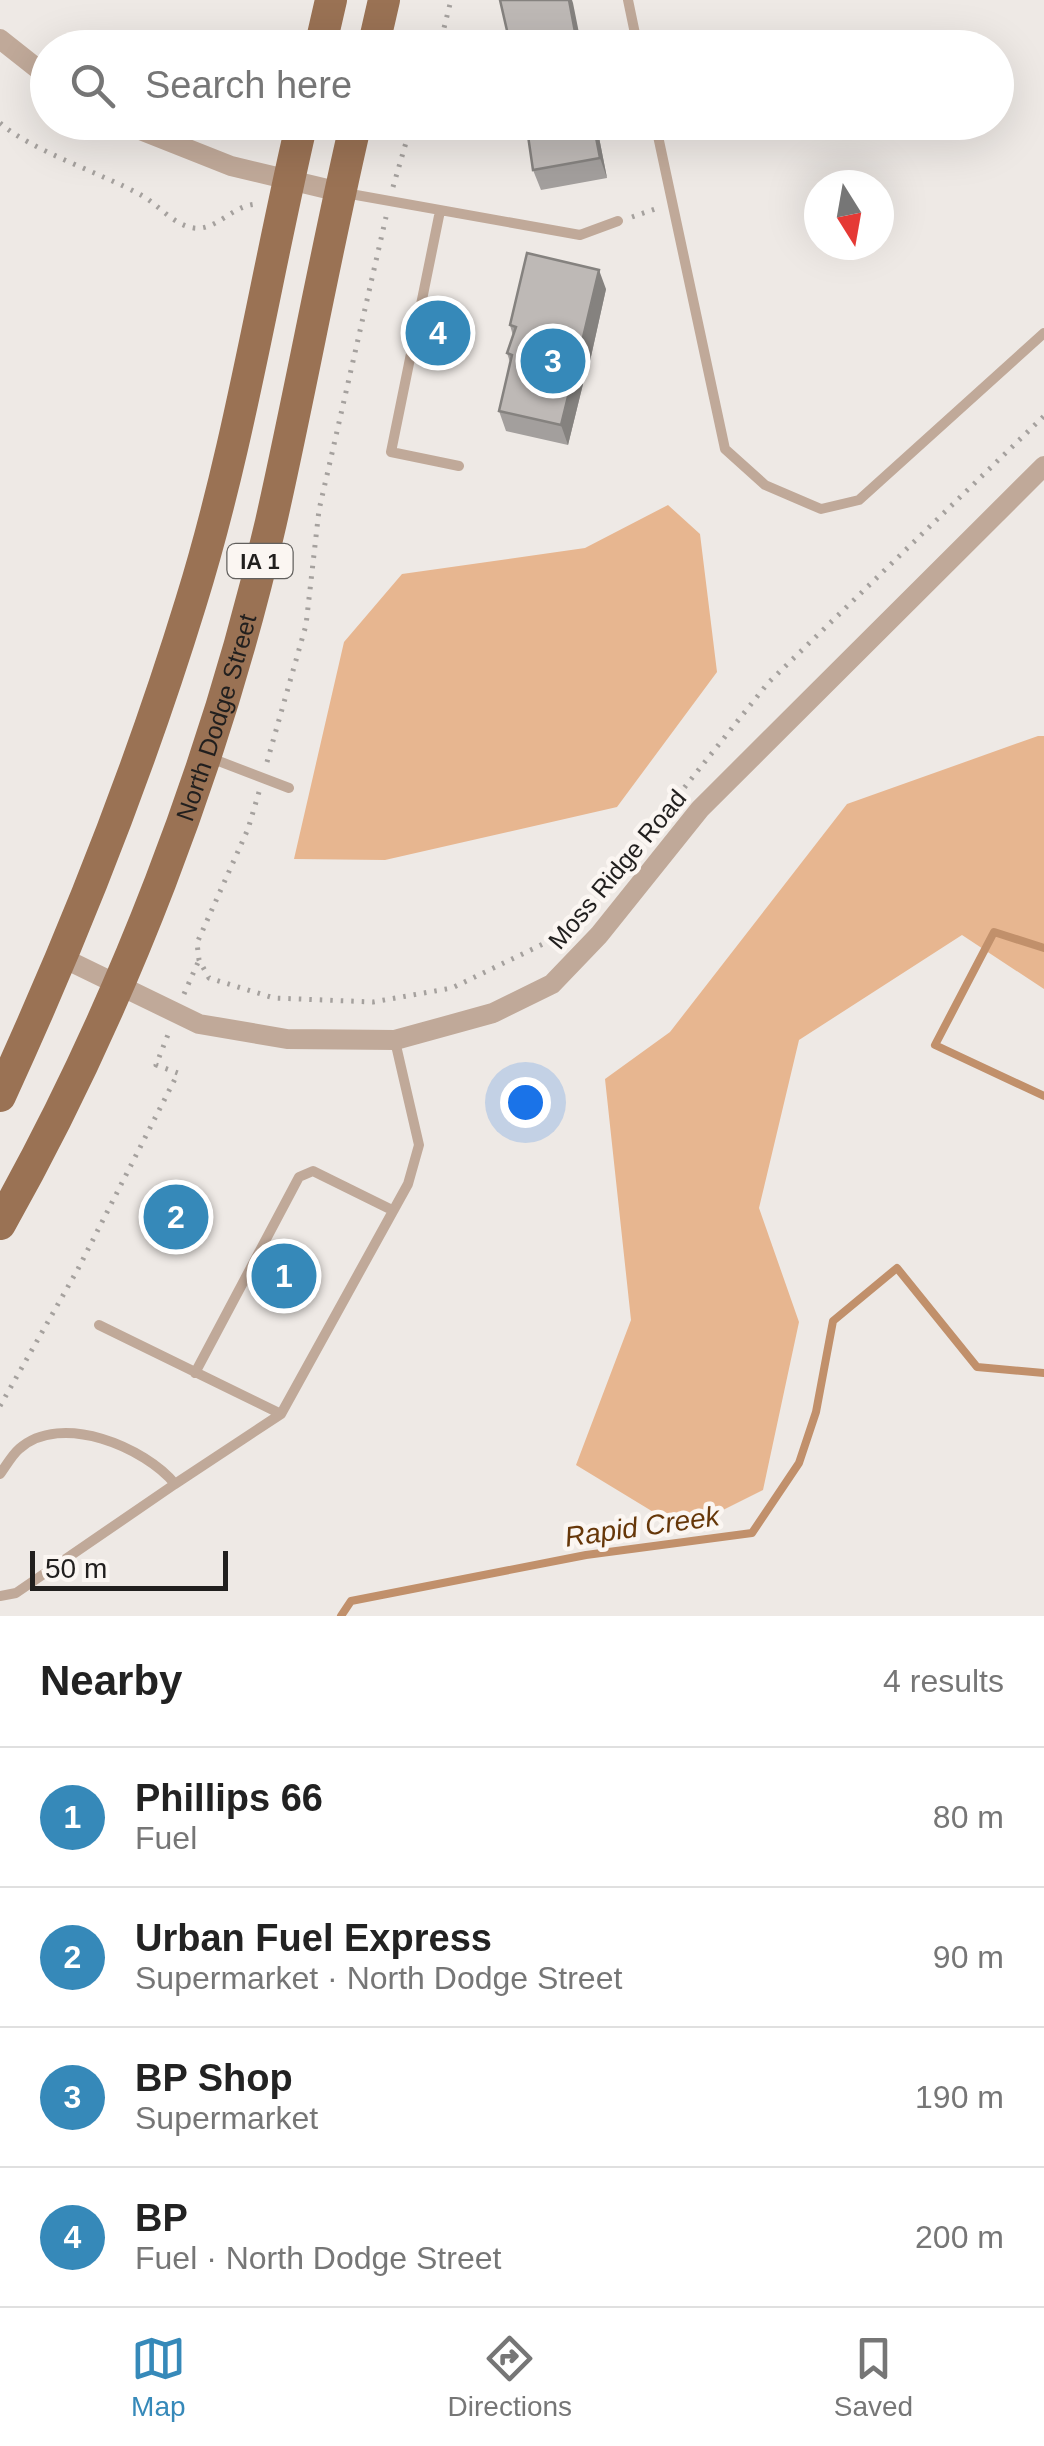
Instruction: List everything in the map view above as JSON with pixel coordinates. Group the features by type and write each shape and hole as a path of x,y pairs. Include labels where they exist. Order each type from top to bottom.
{"main road":[{"path":"324,30 331,0"},
{"path":"377,30 384,0"},
{"name":"IA 1","path":"0,1096 63,958 120,813 192,600 298,140"},
{"name":"North Dodge Street","path":"0,1224 78,1081 117,987 202,755 270,524 352,140"}],"street":[{"path":"0,39 30,63"},
{"path":"159,140 340,192"},
{"name":"Moss Ridge Road","path":"63,958 198,1024 287,1039 395,1040 493,1013 552,984 599,936 700,809 1044,466"}],"lane":[{"path":"628,0 634,30"},
{"path":"658,140 726,449 765,485 821,509 859,500 1044,333"},
{"path":"340,192 580,235 618,221"},
{"path":"440,211 391,452 459,466"},
{"path":"202,755 289,788"},
{"path":"0,1596 16,1593 281,1414 408,1184 419,1145 395,1040"},
{"path":"196,1373 300,1177 312,1170 392,1210"},
{"path":"98,1325 281,1414"},
{"path":"0,1474 21,1447 32,1442 66,1434 94,1435 157,1462 175,1484"}],"path":[{"path":"444,30 451,0"},
{"path":"0,124 30,139"},
{"path":"32,140 145,197 181,224 196,229 211,226 242,205 256,204"},
{"path":"397,169 406,140"},
{"path":"618,221 672,203"},
{"path":"380,236 320,510 306,624 248,830 197,943 199,960 209,978 274,998 373,1002 452,988 577,928"},
{"path":"631,854 768,683 1044,416"},
{"path":"0,1406 78,1269 178,1073 156,1064 199,960"}],"shaded area":[{"path":"668,505 700,534 717,672 617,807 385,860 294,859 344,642 402,574 585,548"},
{"path":"1044,736 1044,989 962,935 799,1040 759,1208 799,1322 763,1490 683,1530 576,1465 631,1320 605,1079 670,1032 847,804"}],"building":[{"path":"500,0 569,0 575,30 507,30"},
{"path":"529,140 596,140 600,158 533,170"},
{"path":"527,253 599,270 580,350 571,348 567,362 576,364 561,425 499,411 512,355 507,353 516,327 510,325"}],"waterway":[{"name":"Rapid Creek","path":"1044,948 994,932 935,1045 1044,1096"},
{"name":"Rapid Creek","path":"341,1616 351,1601 586,1555 752,1533 799,1463 816,1412 833,1321 897,1268 977,1367 1044,1373"}],"place":[{"name":"BP","path":"438,333"},
{"name":"BP Shop","path":"553,361"},
{"name":"Urban Fuel Express","path":"176,1217"},
{"name":"Phillips 66","path":"284,1276"}]}
